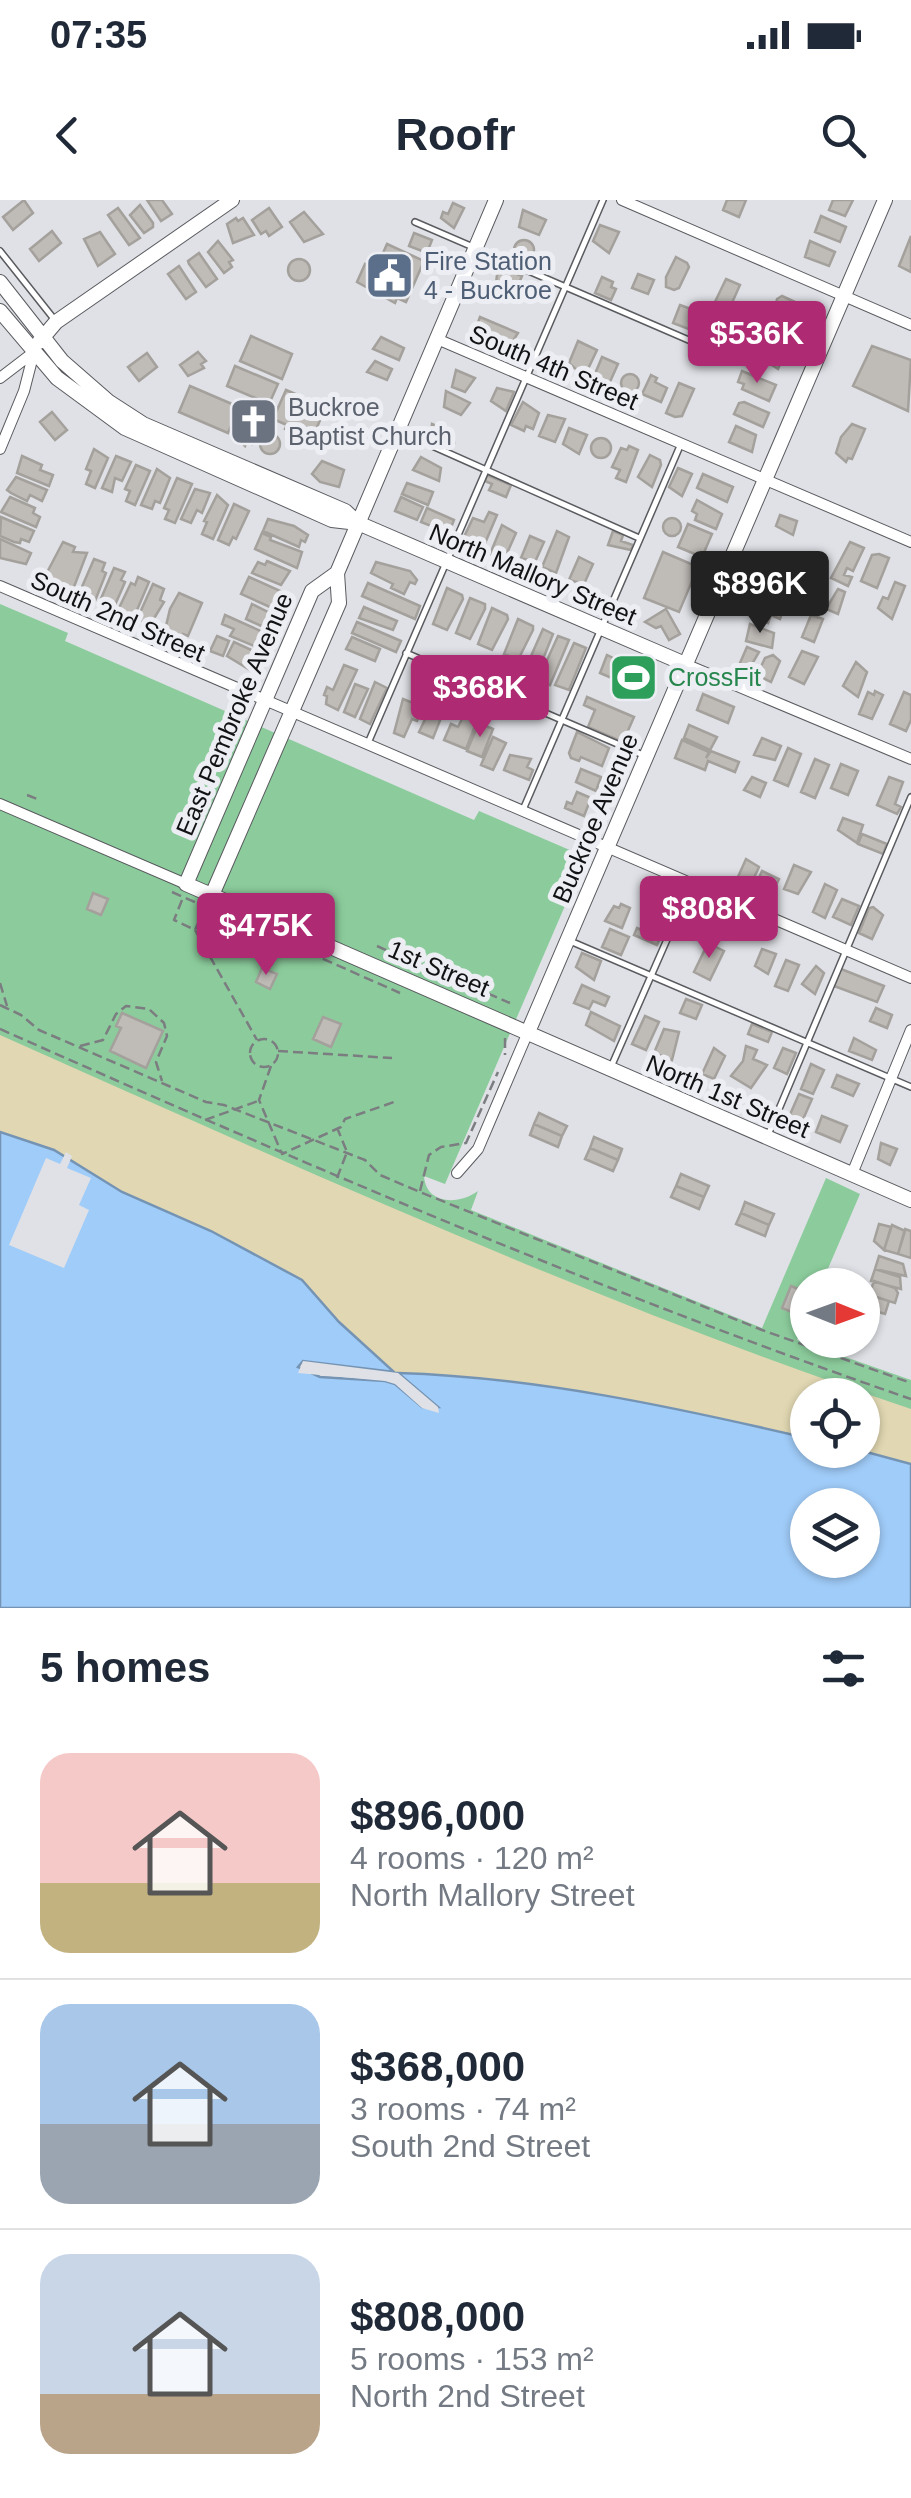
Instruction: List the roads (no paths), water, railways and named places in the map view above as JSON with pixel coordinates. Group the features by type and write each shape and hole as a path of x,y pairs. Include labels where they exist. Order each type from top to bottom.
{"street":[{"path":"0,448 42,336 56,322 232,200"},
{"name":"East Pembroke Avenue","path":"208,902 340,604 337,573 496,200"},
{"path":"622,200 911,325"},
{"name":"Buckroe Avenue","path":"457,1174 478,1149 885,200"},
{"name":"North Mallory Street","path":"0,282 89,387 143,424 346,511 358,523"},
{"name":"North Mallory Street","path":"0,310 74,393 135,434 332,520 358,523 911,758"},
{"name":"South 4th Street","path":"437,339 911,542"},
{"path":"0,378 34,352"},
{"name":"East Pembroke Avenue","path":"181,890 312,590 337,573"},
{"name":"South 2nd Street","path":"0,586 911,978"},
{"name":"1st Street","path":"0,804 208,902 528,1032"},
{"path":"852,1174 911,1030"},
{"name":"North 1st Street","path":"528,1032 911,1200"}],"lane":[{"path":"367,745 603,200"},
{"path":"415,222 721,354"},
{"path":"0,251 56,322"},
{"path":"398,431 640,538"},
{"path":"522,812 681,443"},
{"path":"406,653 646,756"},
{"path":"768,1137 911,797"},
{"path":"610,1070 691,885"},
{"path":"568,940 911,1088"}],"water":[{"path":"0,1132 54,1150 122,1192 211,1231 302,1280 339,1322 394,1372 303,1361 298,1367 320,1377 385,1381 395,1384 422,1407 438,1407 398,1373 553,1387 790,1434 790,1468 880,1468 880,1456 911,1464 911,1608 0,1608"}],"place":[{"name":"Fire Station 4 - Buckroe","path":"389,275"},
{"name":"Buckroe Baptist Church","path":"253,421"},
{"name":"CrossFit","path":"633,677"}]}
